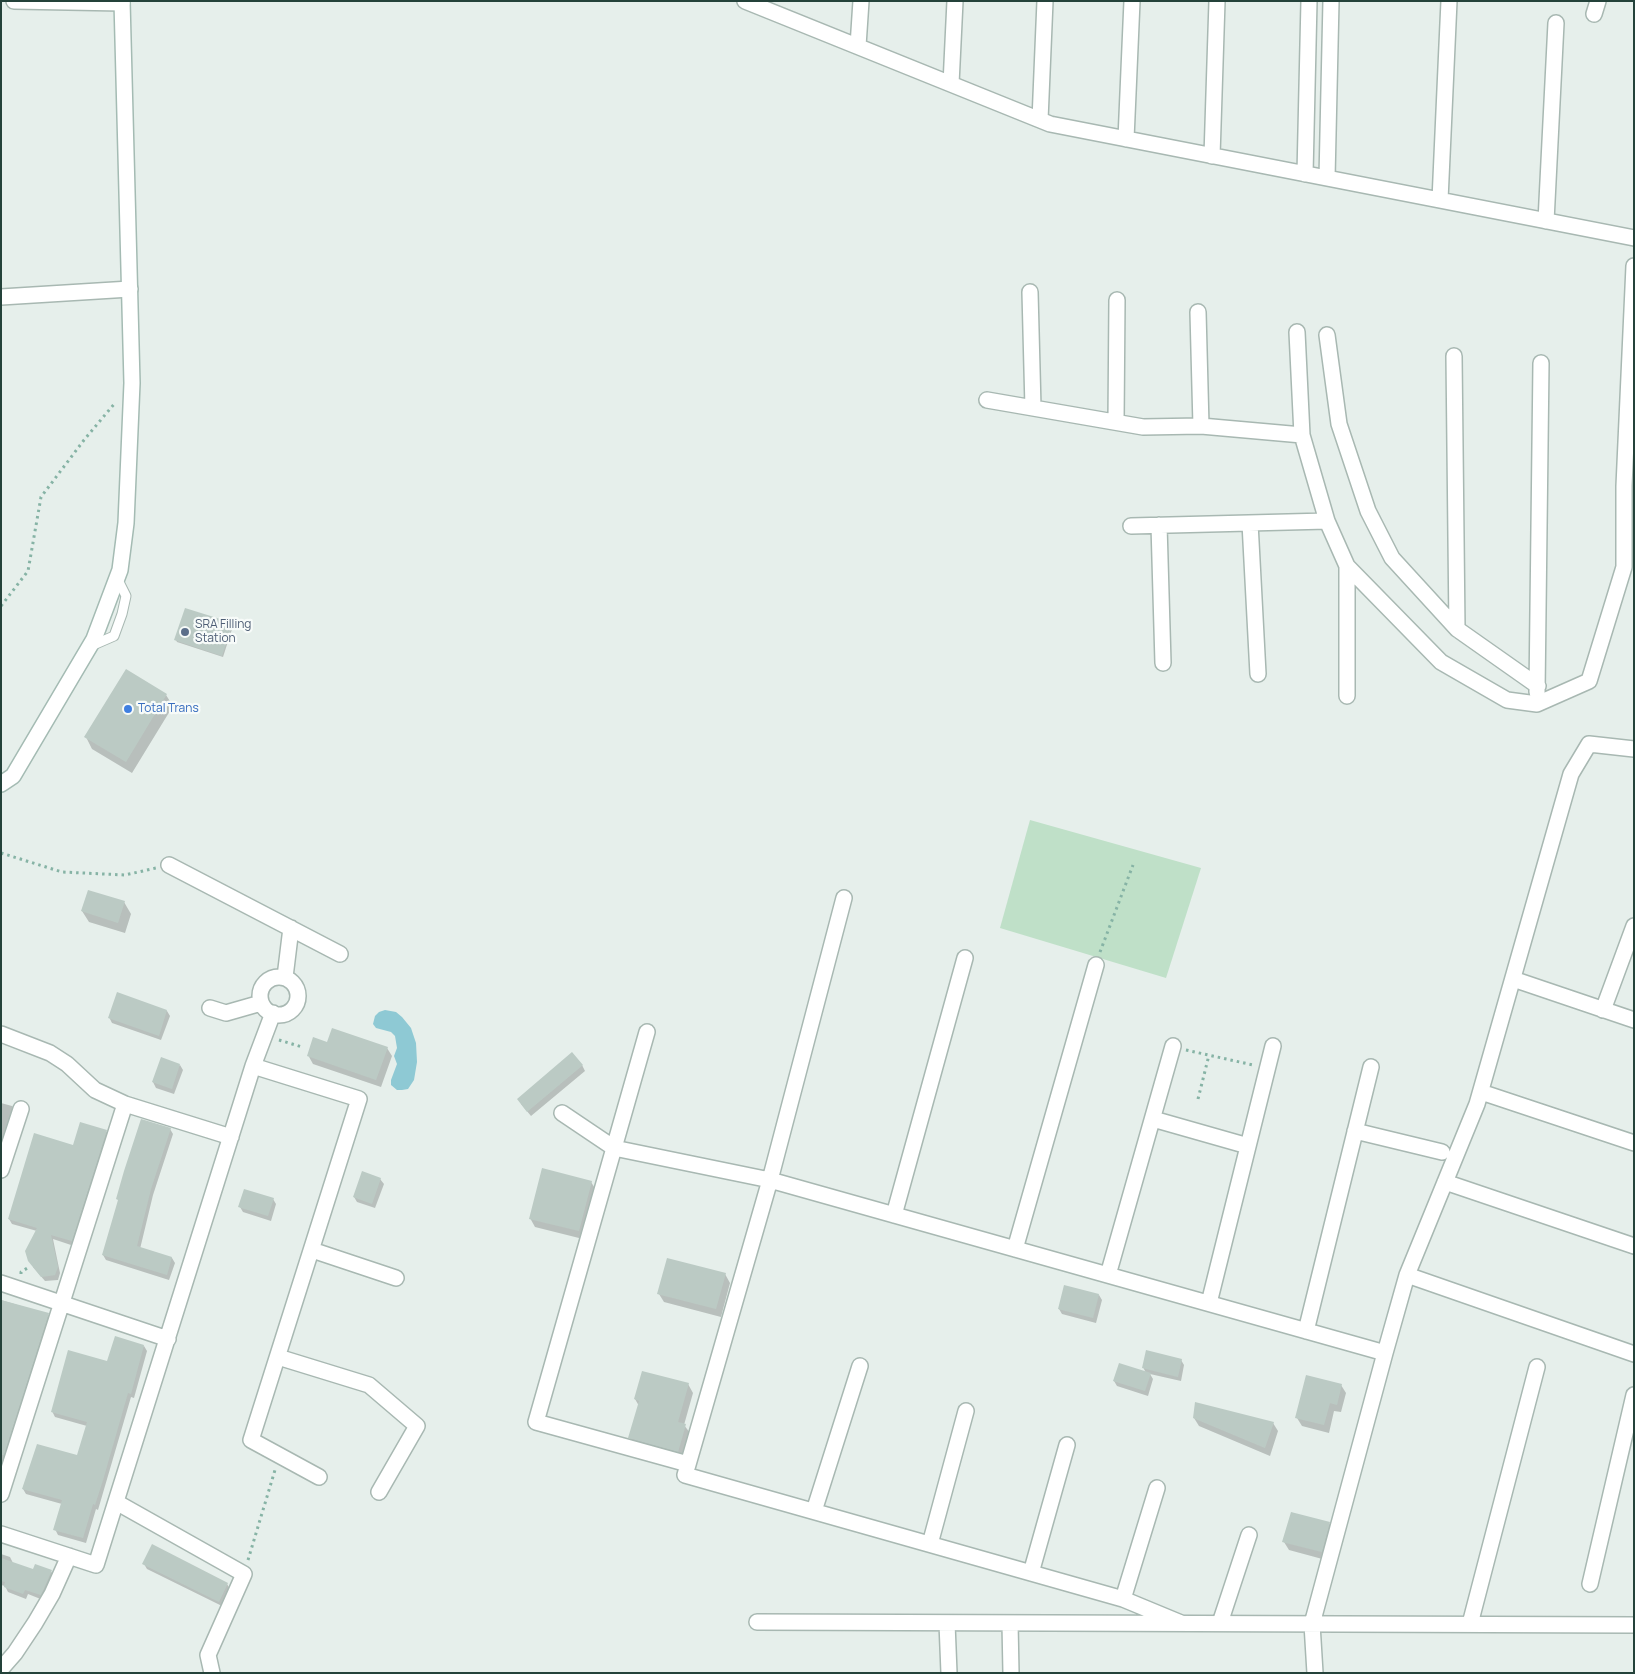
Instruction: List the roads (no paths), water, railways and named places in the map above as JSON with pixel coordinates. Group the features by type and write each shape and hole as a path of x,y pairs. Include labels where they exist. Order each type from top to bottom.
{"street":[{"path":"1,784 14,776 90,647 120,570 126,522 132,383 122,2 14,1"},
{"path":"745,1 1050,124 1634,238"},
{"path":"858,46 860,1"},
{"path":"951,84 955,1"},
{"path":"1040,120 1045,1"},
{"path":"1126,139 1132,1"},
{"path":"1212,156 1217,1"},
{"path":"1305,174 1309,1"},
{"path":"1327,178 1331,1"},
{"path":"1440,200 1449,1"},
{"path":"1546,221 1556,23"},
{"path":"1297,332 1302,435 1327,521 1347,566 1441,662 1507,700 1537,704 1589,681 1624,567 1624,486 1634,266"},
{"path":"1,297 130,289"},
{"path":"1030,292 1033,408"},
{"path":"1116,422 1117,300"},
{"path":"1198,312 1201,426"},
{"path":"1327,335 1339,424 1368,511 1392,558 1457,629 1538,686"},
{"path":"1454,356 1457,629"},
{"path":"1537,704 1541,363"},
{"path":"986,400 1143,426 1201,426 1302,435"},
{"path":"1131,526 1327,521"},
{"path":"1250,523 1258,674"},
{"path":"1159,525 1163,663"},
{"path":"1347,566 1347,696"},
{"path":"1315,1673 1312,1624 1407,1275 1481,1092 1571,774 1589,744 1634,749"},
{"path":"169,865 340,954"},
{"path":"844,898 770,1180 685,1475 1124,1598 1181,1623"},
{"path":"1603,1010 1634,926"},
{"path":"286,977 291,928"},
{"path":"894,1215 965,958"},
{"path":"1015,1249 1096,964"},
{"path":"274,977 286,977 296,986 297,1004 288,1013 282,1015 273,1013 261,1003 260,996 264,984 274,977"},
{"path":"1513,979 1634,1020"},
{"path":"210,1008 226,1013 261,1003"},
{"path":"1,1534 96,1565 230,1137 253,1066 273,1013"},
{"path":"647,1032 536,1422 688,1464"},
{"path":"1,1034 50,1053 67,1064 95,1090 125,1104 230,1137"},
{"path":"1108,1275 1173,1046"},
{"path":"1209,1303 1273,1046"},
{"path":"253,1066 359,1100 251,1440 319,1477"},
{"path":"1306,1331 1371,1068"},
{"path":"1481,1092 1634,1143"},
{"path":"1,1494 125,1104"},
{"path":"1,1170 21,1108"},
{"path":"562,1113 614,1148 770,1180 1385,1353"},
{"path":"1153,1119 1248,1146"},
{"path":"1355,1131 1442,1152"},
{"path":"1445,1182 1634,1246"},
{"path":"312,1250 396,1278"},
{"path":"1407,1275 1634,1354"},
{"path":"1,1284 168,1339"},
{"path":"278,1357 369,1385 417,1426 379,1492"},
{"path":"814,1511 860,1366"},
{"path":"1470,1624 1537,1367"},
{"path":"1590,1584 1634,1395"},
{"path":"930,1544 966,1411"},
{"path":"1032,1573 1068,1445"},
{"path":"1124,1598 1157,1488"},
{"path":"116,1502 244,1574 208,1655 212,1673"},
{"path":"1220,1623 1249,1535"},
{"path":"1,1669 15,1654 35,1622 52,1594 70,1556"},
{"path":"757,1622 1634,1625"},
{"path":"947,1622 949,1673"},
{"path":"1010,1622 1010,1673"}],"water":[{"path":"385,1010 396,1012 402,1017 411,1028 416,1043 417,1062 414,1080 408,1089 397,1090 391,1085 397,1064 394,1056 397,1048 395,1036 391,1032 376,1028 373,1024 375,1016"}],"place":[{"name":"SRA Filling Station","path":"185,632"},
{"name":"Total Trans","path":"128,709"}]}
